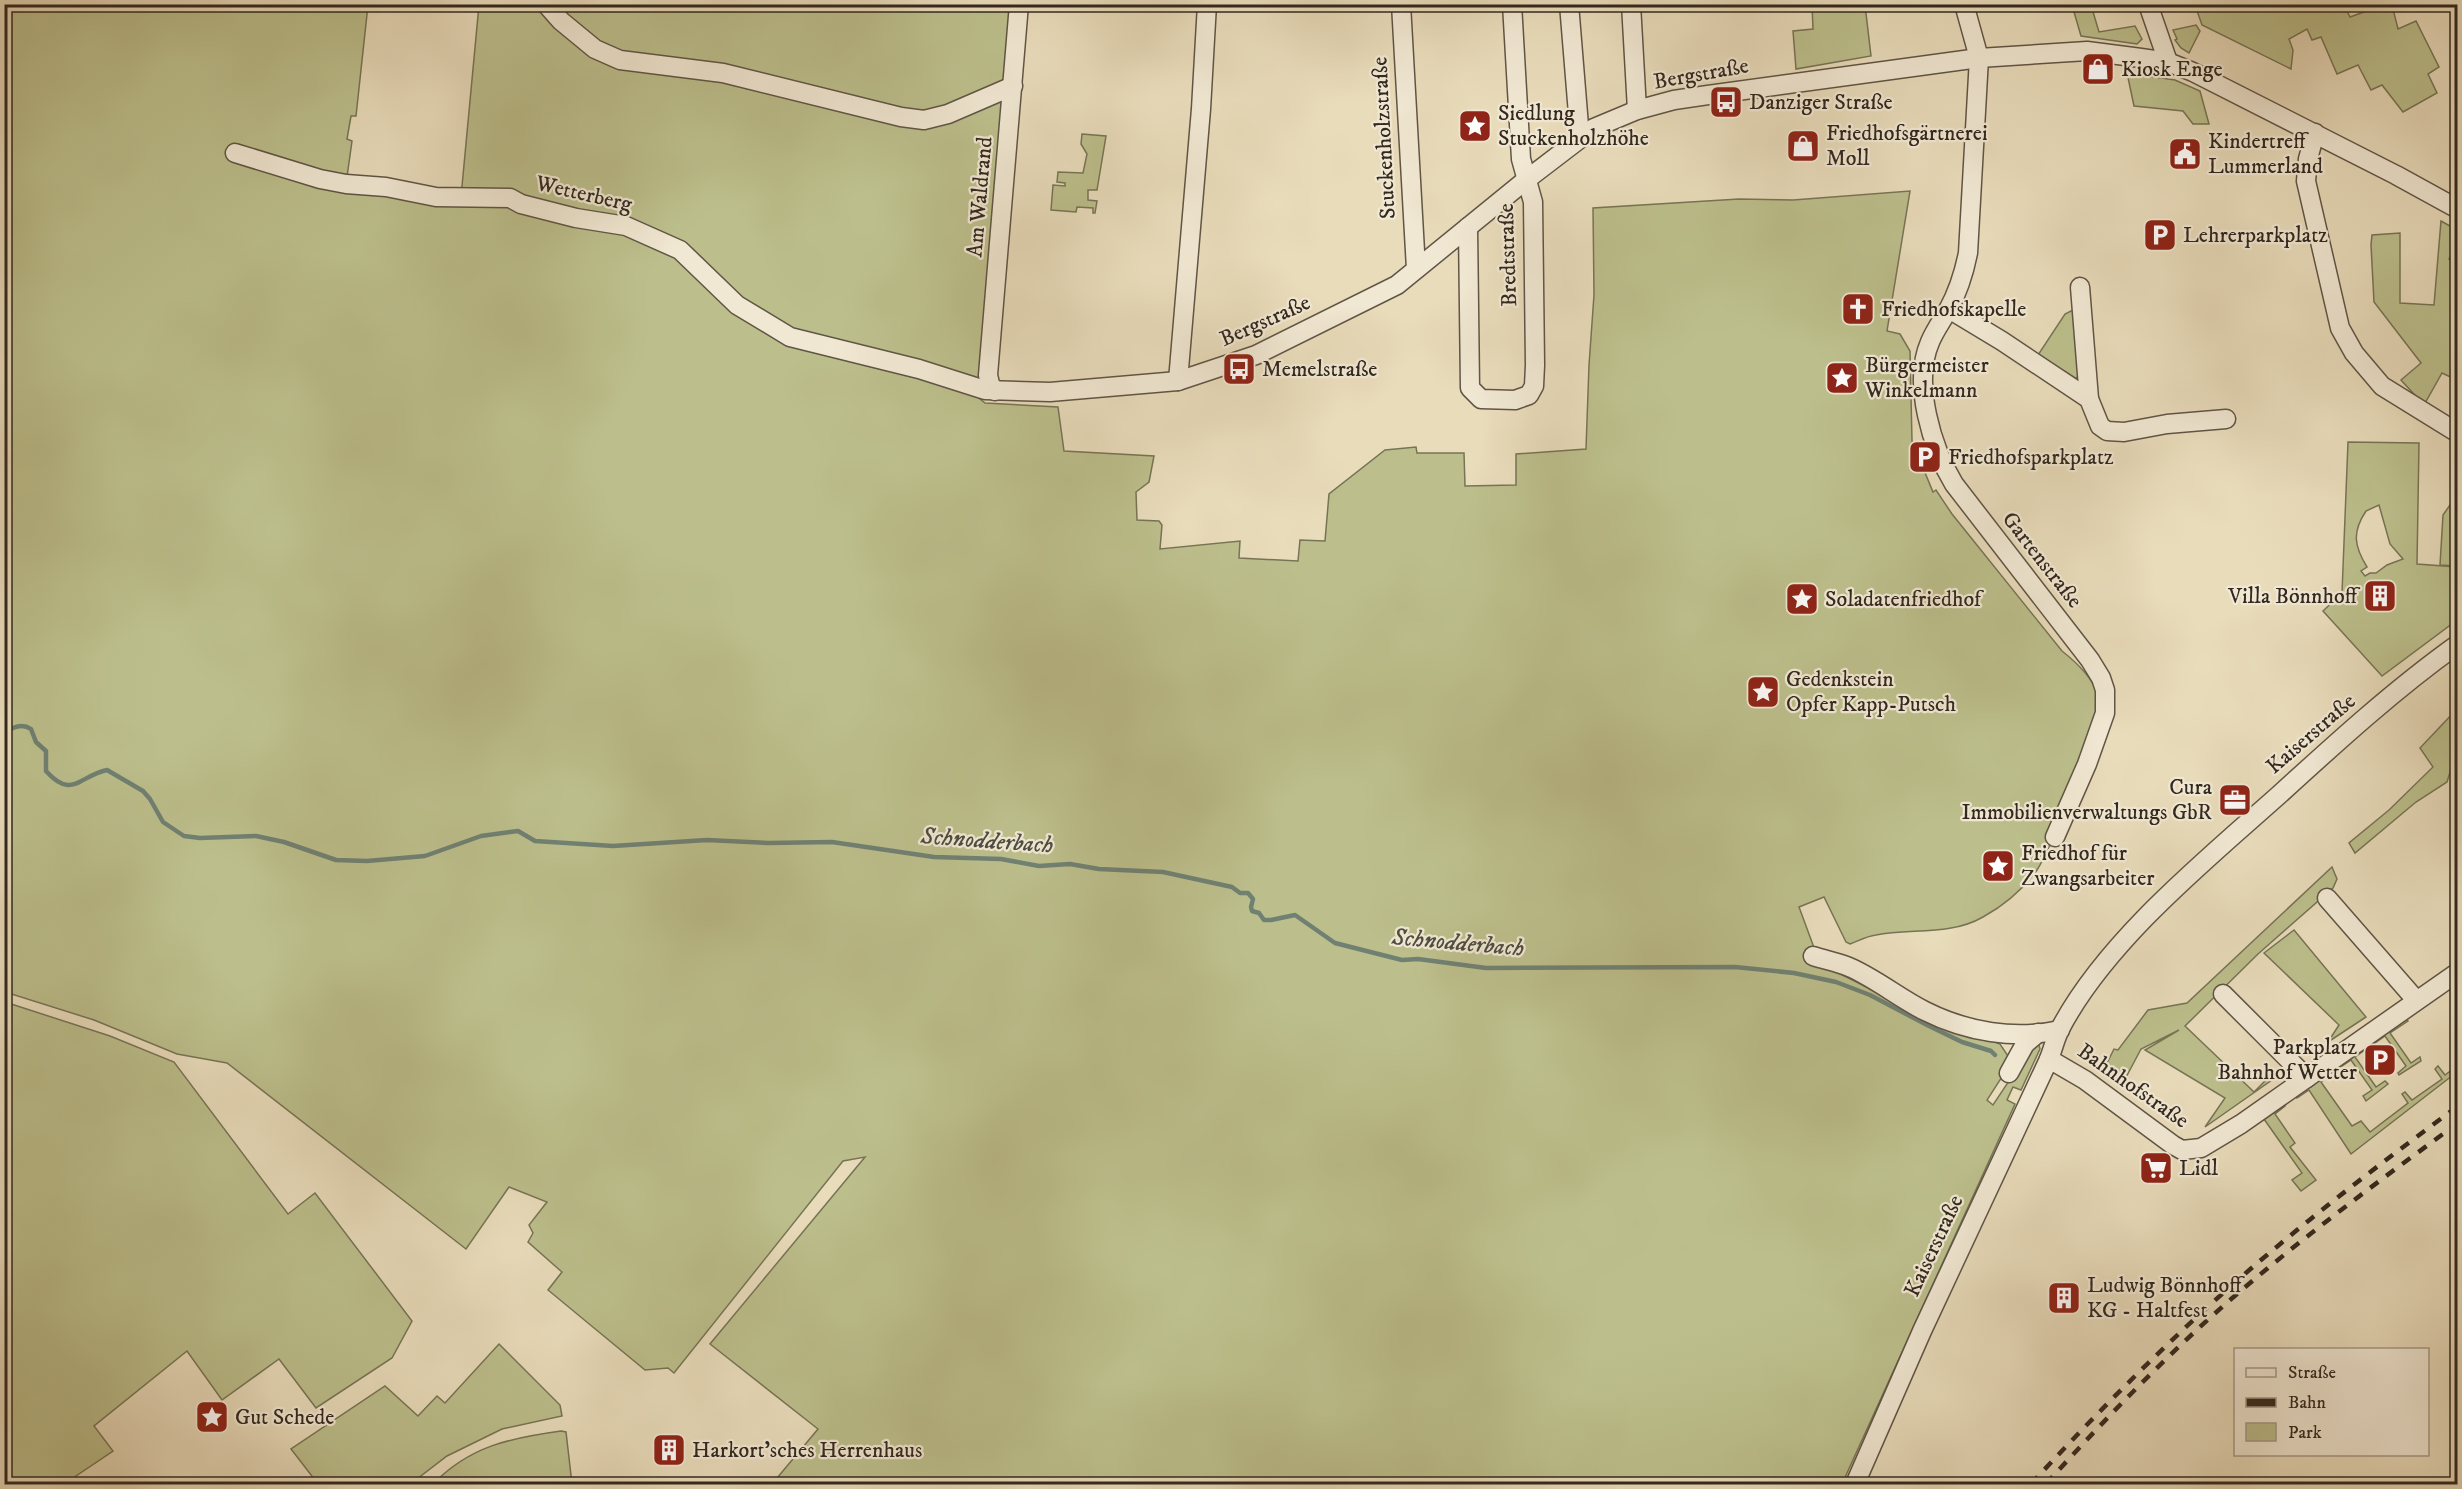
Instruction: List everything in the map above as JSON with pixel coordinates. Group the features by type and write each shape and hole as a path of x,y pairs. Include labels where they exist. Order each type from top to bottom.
{"street":[{"path":"546,4 561,21 587,42 613,57 640,64 723,73 901,117 924,120 940,116 1013,86"},
{"name":"Am Waldrand","path":"995,392 988,375 1019,4"},
{"path":"1178,381 1201,109 1207,4"},
{"name":"Stuckenholzstraße","path":"1401,4 1416,269"},
{"name":"Bredtstraße","path":"1468,227 1470,388 1480,399 1515,400 1529,395 1534,386 1535,365 1533,202 1521,159 1512,4"},
{"path":"1569,4 1578,126 1582,135"},
{"path":"1631,4 1637,110"},
{"name":"Gartenstraße","path":"1964,4 1979,58 1968,253 1965,269 1948,309 1928,345 1923,381 1930,426 1944,468 1990,532 2090,660 2105,690 2105,713 2088,764 2055,837"},
{"path":"2148,4 2168,62"},
{"name":"Bergstraße","path":"995,392 1050,392 1178,381 1256,355 1381,295 1582,135 1637,110 1697,96 1979,58 2087,51 2168,62 2193,72 2315,133 2457,209"},
{"path":"2315,133 2308,159 2306,181 2340,328 2354,353 2382,386 2457,433"},
{"name":"Wetterberg","path":"235,153 337,182 386,187 436,197 510,198 521,204 576,218 626,226 680,250 737,305 790,337 908,366 995,392"},
{"path":"2080,287 2089,399 2100,426 2107,431 2124,432 2168,424 2226,419"},
{"path":"1948,309 2002,341 2089,399"},
{"name":"Kaiserstraße","path":"1855,1485 1922,1331 2049,1059 2060,1030 2111,954 2164,900 2354,728 2417,674 2457,644"},
{"path":"2327,898 2416,1000"},
{"path":"1813,956 1850,967 1926,1011 1969,1028 1997,1034 2060,1030"},
{"name":"Bahnhofstraße","path":"2049,1059 2085,1080 2173,1145 2182,1150 2193,1151 2241,1124 2457,972"},
{"path":"2223,994 2307,1078"},
{"path":"2008,1072 2025,1044 2038,1033"}],"green space":[{"path":"4,5 368,5 356,116 351,116 347,139 352,141 346,184 461,197 479,5 1014,5 979,398 985,403 1058,407 1064,451 1154,456 1149,482 1136,492 1137,520 1159,521 1162,525 1160,549 1240,541 1239,558 1298,561 1300,540 1325,541 1329,494 1385,450 1416,447 1417,453 1464,453 1465,486 1516,485 1516,454 1586,449 1594,295 1593,208 1739,199 1793,200 1910,191 1887,331 1900,334 1910,351 1912,441 1933,492 1936,490 1952,514 2062,651 2088,677 2099,696 2099,708 2087,754 2044,857 2025,884 1990,913 1957,927 1876,935 1850,944 1846,942 1824,897 1799,907 1816,953 1830,969 1925,1016 2000,1044 2010,1059 2009,1066 1987,1100 1993,1105 2033,1045 2039,1045 2040,1049 2021,1090 2013,1087 2007,1100 2015,1104 1842,1484 772,1484 818,1429 710,1344 865,1157 843,1161 674,1373 668,1368 645,1370 548,1290 562,1272 528,1242 533,1233 529,1225 547,1202 509,1187 466,1249 227,1063 177,1054 94,1020 5,992"},
{"path":"1812,5 1865,5 1871,56 1796,69 1793,31 1813,29"},
{"path":"2072,5 2091,5 2099,32 2135,26 2142,39 2137,44 2081,36"},
{"path":"2195,5 2344,5 2350,17 2383,5 2392,5 2398,29 2416,21 2439,67 2428,74 2437,93 2403,112 2382,85 2371,90 2358,65 2337,74 2321,37 2312,40 2307,29 2289,39 2293,50 2291,69 2202,25"},
{"path":"2196,25 2200,31 2189,53 2175,40 2177,39 2173,30"},
{"path":"2127,73 2175,80 2200,91 2209,124 2193,124 2183,111 2134,106"},
{"path":"1082,134 1106,136 1097,190 1088,190 1088,200 1097,201 1095,213 1093,213 1093,208 1077,207 1076,212 1051,210 1053,185 1065,186 1065,183 1057,182 1058,172 1083,173 1087,154 1081,144"},
{"path":"2441,221 2457,230 2457,241 2449,259 2457,264 2457,380 2442,373 2424,405 2401,380 2421,363 2374,302 2371,245 2372,235 2400,233 2400,303 2434,305"},
{"path":"2073,311 2079,377 2075,378 2038,355 2065,314"},
{"path":"2348,442 2419,443 2417,564 2457,567 2457,620 2382,676 2323,611 2342,593","holes":["2379,505 2390,544 2403,559 2365,576 2361,571 2367,567 2359,552 2356,539 2358,526 2366,511"]},
{"path":"2457,495 2457,566 2440,565 2443,515"},
{"path":"2457,709 2457,750 2447,782 2416,802 2355,853 2349,843 2389,810 2433,767 2420,748"},
{"path":"2332,867 2337,879 2333,888 2258,954 2185,1026 2254,1092 2276,1070 2279,1075 2205,1127 2225,1098 2145,1050 2179,1030 2141,1049 2122,1085 2103,1071 2114,1049 2118,1050 2148,1010 2187,1003"},
{"path":"2294,930 2366,1017 2328,1042 2339,1025 2264,953"},
{"path":"5,1002 110,1036 174,1062 288,1214 315,1193 412,1321 392,1358 316,1408 279,1359 222,1400 187,1351 94,1426 113,1451 64,1484 5,1484"},
{"path":"2406,1017 2408,1021 2390,1033 2411,1063 2420,1057 2421,1061 2399,1075 2398,1073 2406,1066 2385,1036 2355,1057 2376,1087 2385,1081 2388,1084 2366,1101 2363,1096 2372,1090 2351,1060 2342,1066 2339,1063"},
{"path":"2438,1066 2445,1075 2457,1066 2457,1072 2351,1154 2309,1090 2297,1098 2294,1094 2327,1071 2329,1075 2321,1082 2352,1126 2361,1121 2370,1132 2408,1103 2402,1094 2405,1092 2412,1100 2442,1079 2435,1069"},
{"path":"2283,1102 2285,1106 2275,1114 2295,1143 2290,1147 2316,1180 2301,1191 2292,1180 2302,1173 2264,1119"},
{"path":"499,1344 560,1405 562,1416 502,1429 447,1456 417,1479 414,1484 318,1484 291,1449 385,1386 418,1416 437,1396 445,1403"},
{"path":"566,1432 572,1484 433,1484 447,1471 476,1452 508,1441"}],"waterway":[{"name":"Schnodderbach","path":"4,733 18,726 31,729 36,742 46,751 46,771 63,784 76,784 107,770 143,791 163,822 184,836 200,838 256,836 284,842 336,860 367,861 425,856 481,836 518,831 535,841 613,846 707,840 768,843 832,842 934,857 1001,859 1039,866 1070,864 1099,869 1163,872 1232,887 1240,893 1248,893 1253,899 1252,911 1259,913 1264,920 1295,915 1335,943 1402,960 1418,959 1486,968 1735,967 1794,973 1836,982 1870,995 1962,1042 1991,1051 1995,1055"}],"railway":[{"path":"2031,1484 2124,1387 2222,1294 2338,1197 2458,1106"},
{"path":"2046,1484 2135,1389 2230,1300 2314,1231 2458,1123"}],"place":[{"name":"Kiosk Enge","path":"2098,69"},
{"name":"Danziger Straße","path":"1726,102"},
{"name":"Siedlung Stuckenholzhöhe","path":"1475,126"},
{"name":"Friedhofsgärtnerei Moll","path":"1803,146"},
{"name":"Kindertreff Lummerland","path":"2185,154"},
{"name":"Lehrerparkplatz","path":"2160,235"},
{"name":"Friedhofskapelle","path":"1858,309"},
{"name":"Memelstraße","path":"1239,369"},
{"name":"Bürgermeister Winkelmann","path":"1842,378"},
{"name":"Friedhofsparkplatz","path":"1925,457"},
{"name":"Villa Bönnhoff","path":"2380,596"},
{"name":"Soladatenfriedhof","path":"1802,599"},
{"name":"Gedenkstein Opfer Kapp-Putsch","path":"1763,692"},
{"name":"Cura Immobilienverwaltungs GbR","path":"2235,800"},
{"name":"Friedhof für Zwangsarbeiter","path":"1998,866"},
{"name":"Parkplatz Bahnhof Wetter","path":"2380,1060"},
{"name":"Lidl","path":"2156,1168"},
{"name":"Ludwig Bönnhoff KG - Haltfest","path":"2064,1298"},
{"name":"Gut Schede","path":"212,1417"},
{"name":"Harkort'sches Herrenhaus","path":"669,1450"}]}
